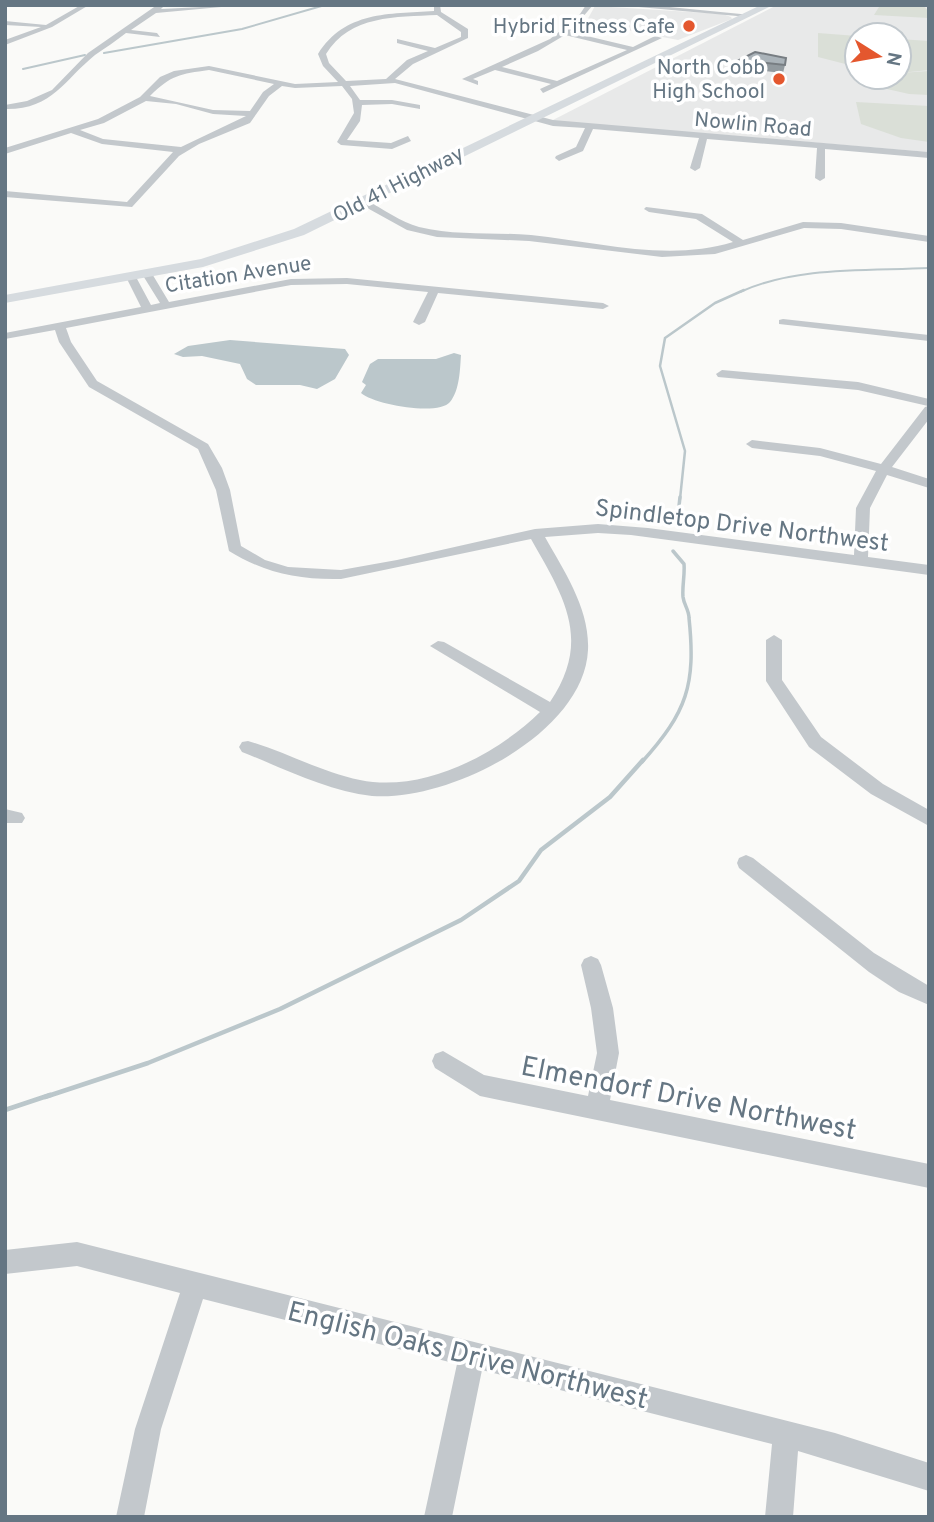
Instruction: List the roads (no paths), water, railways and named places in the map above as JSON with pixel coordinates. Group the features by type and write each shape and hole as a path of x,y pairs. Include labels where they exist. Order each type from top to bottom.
{"main road":[{"name":"Old 41 Highway","path":"5,299 147,274 235,255 299,232 769,5"}],"street":[{"path":"8,107 29,103 55,92 85,60 159,8 208,12 240,5"},
{"path":"620,5 748,15"},
{"path":"5,43 50,26 83,6"},
{"path":"475,83 466,79 568,34 582,20 588,7"},
{"path":"5,151 73,131 145,98 170,75 196,68 223,69 279,84 308,86 344,83 389,80 407,64 461,41 466,34 437,9 374,19 336,33 330,39 322,57 344,83 358,103 358,121 341,142 392,146 408,139"},
{"path":"5,23 50,26"},
{"path":"5,31 29,33"},
{"path":"124,31 156,35"},
{"path":"568,34 634,48"},
{"path":"543,91 658,37"},
{"path":"400,41 436,51"},
{"path":"492,67 558,84"},
{"path":"588,70 620,77"},
{"name":"Nowlin Road","path":"389,80 533,119 590,127 929,155"},
{"path":"5,194 129,205 181,150 243,123 254,114 262,98 279,84"},
{"path":"145,98 218,113 254,114"},
{"path":"358,103 392,102 417,107"},
{"path":"559,158 580,149 590,127"},
{"path":"73,131 96,139 181,150"},
{"path":"695,168 703,138"},
{"path":"820,178 821,146"},
{"path":"363,202 411,228 456,236 529,238 662,254 715,251 803,225 841,226 929,239"},
{"path":"649,209 699,216 743,244"},
{"path":"147,274 166,305"},
{"path":"131,277 147,308"},
{"name":"Citation Avenue","path":"5,336 147,308 313,280 603,306"},
{"path":"419,322 435,289"},
{"path":"783,322 929,338"},
{"name":"Spindletop Drive Northwest","path":"59,325 65,341 93,384 203,447 215,468 223,491 234,548 252,561 292,575 329,577 386,568 535,533 586,528 929,570"},
{"path":"722,374 858,386 929,403"},
{"path":"861,561 863,508 876,480 929,410"},
{"path":"752,444 816,449 929,484"},
{"path":"248,747 373,789 411,789 454,775 509,746 531,731 552,711 574,681 580,651 572,603 535,533"},
{"path":"774,640 774,681 815,742 877,789 929,819"},
{"path":"438,646 552,711"},
{"path":"746,863 788,900 873,964 908,988 929,996"},
{"path":"591,965 602,1008 608,1053 597,1109"},
{"name":"Elmendorf Drive Northwest","path":"443,1061 480,1085 929,1176"},
{"name":"English Oaks Drive Northwest","path":"5,1262 77,1254 835,1447 929,1477"},
{"path":"130,1517 148,1429 195,1284"},
{"path":"438,1517 472,1355"},
{"path":"779,1517 786,1436"}],"waterway":[{"path":"104,53 242,29 325,5"},
{"path":"23,69 85,55"},
{"path":"740,292 762,284 809,274 929,268"},
{"path":"680,499 685,451 660,366 665,338 715,303 744,290"},
{"path":"674,521 678,515 680,497"},
{"path":"642,762 669,728 685,696 689,680 691,641 689,615 683,597 684,564 673,551"},
{"path":"45,1097 148,1063 280,1009 461,920 519,881 541,850 610,797 643,760"},
{"path":"5,1110 50,1095"}],"place":[{"name":"Hybrid Fitness Cafe","path":"689,26"},
{"name":"North Cobb High School","path":"779,79"}]}
